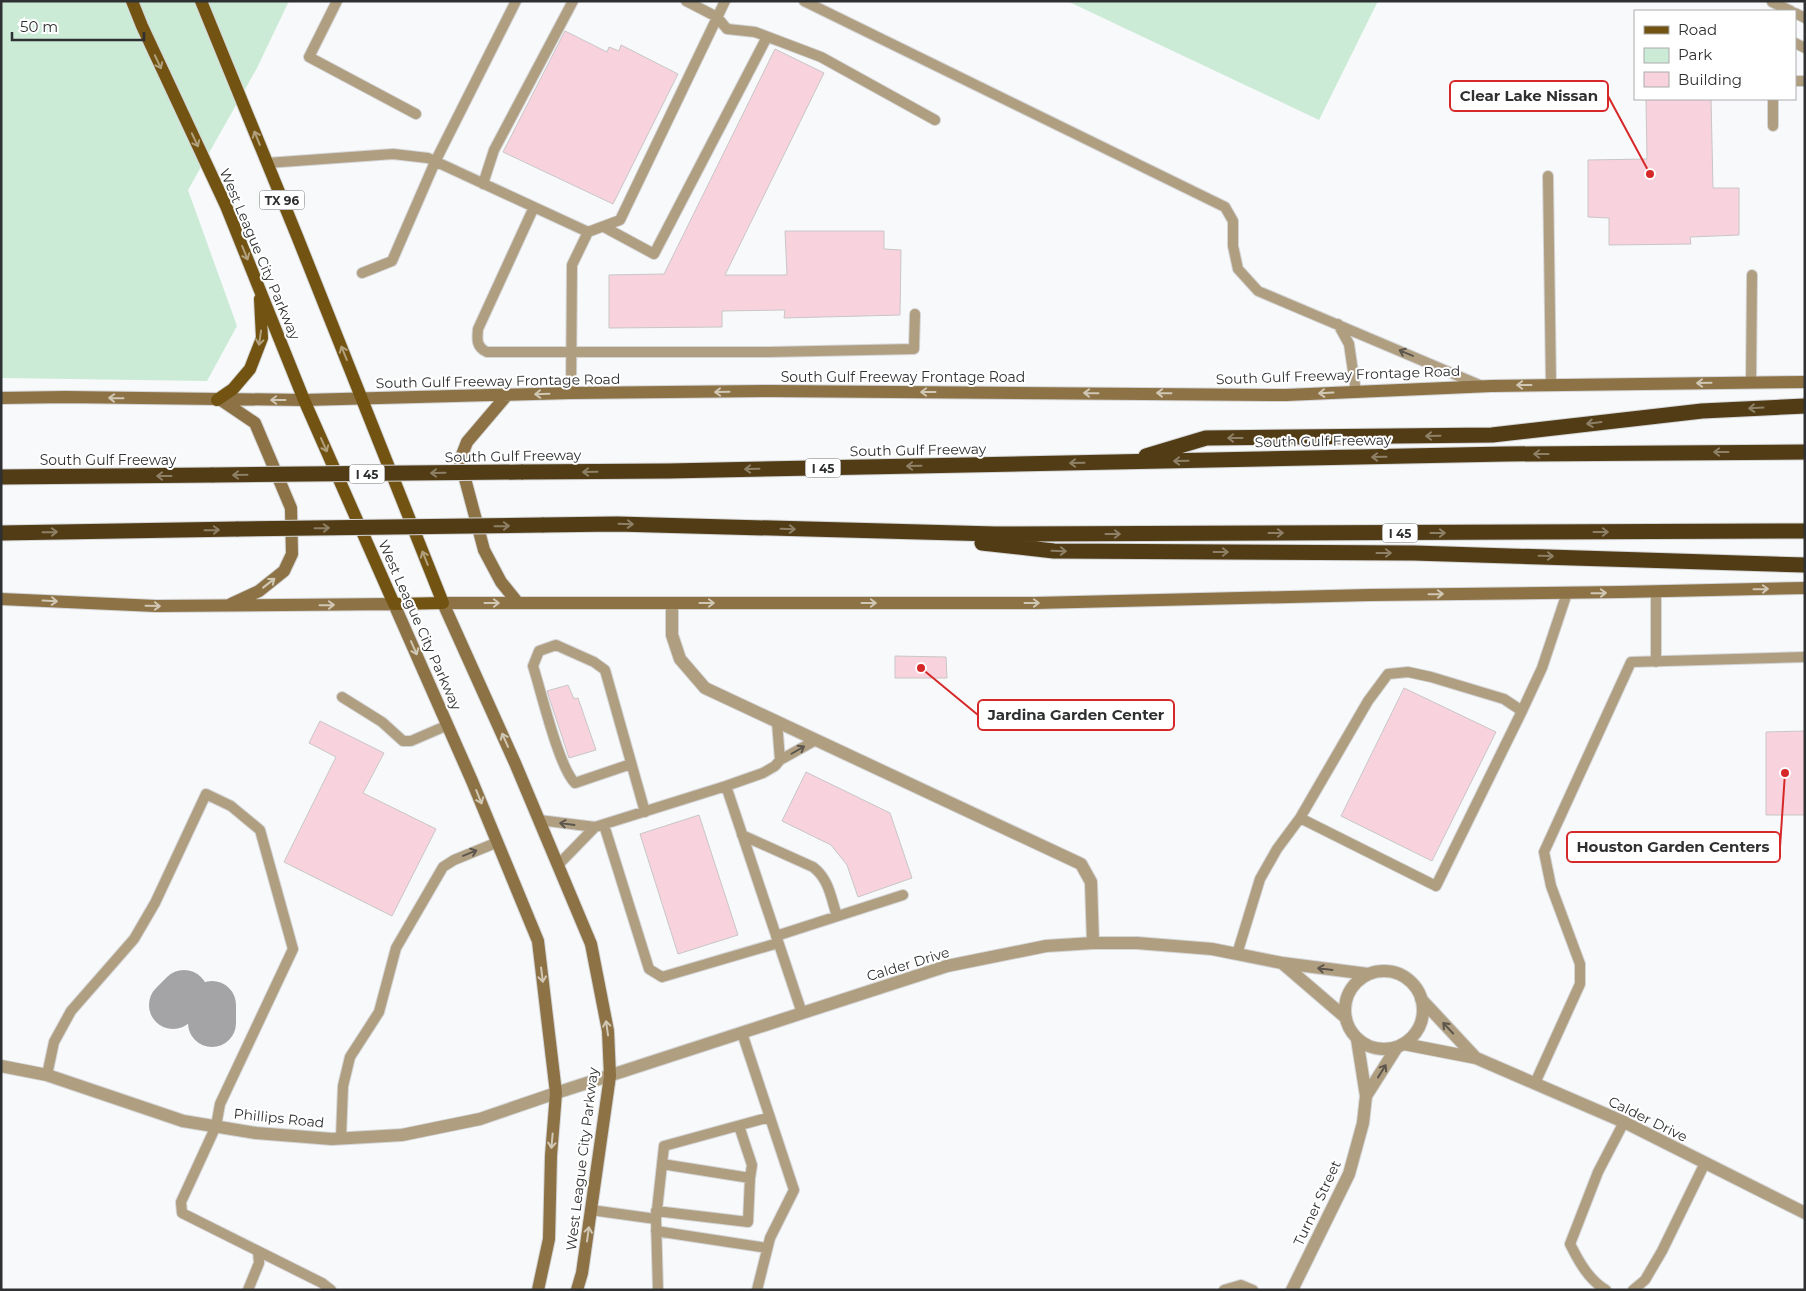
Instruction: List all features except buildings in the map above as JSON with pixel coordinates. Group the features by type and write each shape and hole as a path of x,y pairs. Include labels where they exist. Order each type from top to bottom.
{"highway":[{"path":"1126,462 1206,438 1492,435 1702,411 1805,406"},
{"name":"South Gulf Freeway","path":"1,476 521,472 1496,454 1805,452"},
{"name":"I 45","path":"1,532 617,524 995,534 1805,531"},
{"path":"889,532 1054,551 1414,553 1805,565"}],"main road":[{"name":"West League City Parkway","path":"132,1 226,206 304,400 448,725 538,940 556,1093 551,1156 549,1239 538,1290"},
{"name":"West League City Parkway","path":"201,1 443,603 539,820 591,944 608,1031 610,1076 582,1273 577,1290"},
{"path":"226,606 259,591 284,571 292,554 291,508 255,423 219,400 233,389 250,369 262,338 259,289"},
{"name":"South Gulf Freeway Frontage Road","path":"1,398 304,400 571,393 771,391 1286,395 1483,386 1805,382"},
{"path":"507,395 467,442 460,460 484,550 501,582 518,603"},
{"path":"1,599 156,606 443,603 1035,603 1805,588"}],"street":[{"path":"672,604 672,635 680,659 705,688 1081,864 1091,882 1094,943"},
{"name":"Calder Drive","path":"556,1093 947,966 1046,946 1137,943 1212,949 1282,963 1368,974"},
{"name":"Calder Drive","path":"1282,963 1346,1018"},
{"path":"1381,971 1394,972 1406,978 1415,987 1421,999 1423,1012 1420,1025 1413,1036 1401,1045 1380,1049 1368,1046 1357,1039 1350,1030 1346,1018 1345,1005 1349,992 1357,982 1368,974 1381,971"},
{"name":"Calder Drive","path":"1421,999 1476,1058"},
{"name":"Turner Street","path":"1292,1290 1349,1174 1363,1123 1366,1096 1357,1039"},
{"name":"Calder Drive","path":"1401,1045 1476,1058 1624,1122 1805,1213"},
{"name":"Turner Street","path":"1366,1096 1401,1045"},
{"name":"Phillips Road","path":"1,1066 46,1075 183,1121 256,1133 341,1138 402,1136 480,1119 556,1093"}],"lane":[{"path":"336,1 309,58 416,114"},
{"path":"362,273 392,261 435,162 516,1"},
{"path":"483,184 494,150 573,1"},
{"path":"686,1 717,17 727,29 755,32 821,57 935,120"},
{"path":"267,163 392,154 428,158 588,232 604,228 620,220 725,1"},
{"path":"804,1 1225,207 1233,221 1233,246 1238,269 1258,291 1483,386"},
{"path":"1772,5 1788,10"},
{"path":"604,228 654,254 767,37"},
{"path":"1773,100 1773,126"},
{"path":"1548,176 1551,385"},
{"path":"534,207 478,328 477,342 481,349 487,352 769,352 914,349 915,314"},
{"path":"571,393 572,264 588,232"},
{"path":"1752,275 1752,383"},
{"path":"1338,324 1349,344 1356,392"},
{"path":"1656,592 1656,662"},
{"path":"1300,818 1436,886 1542,668 1567,593"},
{"path":"631,764 575,783 569,778 533,666 539,651 556,645 594,662 605,670 645,812"},
{"path":"1535,1084 1580,984 1580,964 1551,886 1544,852 1630,662 1805,657"},
{"path":"1237,954 1260,879 1277,848 1300,818 1368,701 1388,674 1408,672 1431,677 1504,699 1522,711"},
{"path":"342,697 382,722 402,741 411,741 448,725"},
{"path":"777,722 780,760"},
{"path":"539,820 600,826 764,773 775,766 780,760 816,740"},
{"path":"726,786 802,1013"},
{"path":"46,1075 54,1042 71,1011 134,939 155,903 206,794 231,806 260,830 293,949 220,1104 216,1126 181,1202 182,1213 322,1283 331,1290"},
{"path":"558,864 600,826"},
{"path":"600,826 649,969 654,974 662,977 903,895"},
{"path":"742,835 813,867 822,874 837,916"},
{"path":"341,1138 343,1086 350,1057 379,1012 396,948 443,867 454,860 498,842"},
{"path":"742,1033 794,1190 770,1238 757,1290"},
{"path":"658,1290 656,1215 664,1146 770,1117"},
{"path":"1606,1290 1597,1284 1580,1263 1570,1244 1598,1172 1624,1122"},
{"path":"591,1210 748,1222 752,1165 739,1126"},
{"path":"1633,1290 1645,1280 1662,1251 1705,1163"},
{"path":"662,1164 750,1178"},
{"path":"656,1231 767,1248"},
{"path":"248,1290 259,1264 258,1251"},
{"path":"1224,1290 1241,1286 1253,1290"}],"green space":[{"path":"1,1 289,1 257,68 188,190 237,326 207,381 1,378"},
{"path":"1067,1 1378,1 1319,120"}],"taxiway":[{"path":"173,1005 184,994"},
{"path":"212,1005 212,1023"}],"place":[{"name":"Clear Lake Nissan","path":"1650,174"},
{"name":"Jardina Garden Center","path":"921,668"},
{"name":"Houston Garden Centers","path":"1785,773"}]}
